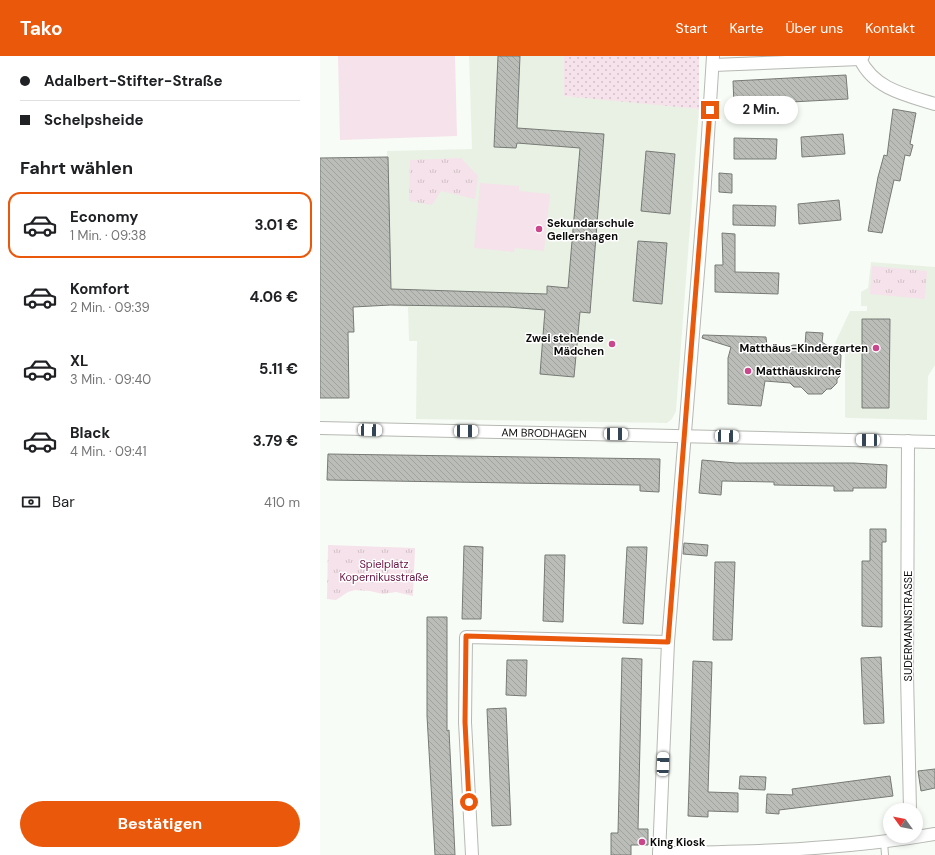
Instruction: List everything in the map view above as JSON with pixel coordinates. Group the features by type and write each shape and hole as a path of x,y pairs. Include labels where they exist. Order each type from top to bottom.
{"street":[{"path":"883,842 814,852 659,854 668,642 713,60 862,57 867,71 883,86 935,104"},
{"name":"AM BRODHAGEN","path":"320,428 685,435 935,442"},
{"name":"SUDERMANNSTRASSE","path":"908,441 907,674 910,803"},
{"path":"472,855 465,722 466,636 668,642"},
{"path":"923,835 935,834"}],"lane":[{"path":"884,843 885,855"}],"shaded area":[{"name":"Sekundarschule Gellershagen","path":"469,56 564,56 564,96 699,109 676,411 672,419 667,423 416,419 417,341 409,341 408,307 391,306 387,151 472,149"},
{"path":"871,262 935,267 935,365 928,376 927,420 845,417 845,351 835,343 850,311 867,311 867,306 861,306 861,292 868,288"}],"green space":[{"path":"338,56 455,56 457,136 340,140"},
{"path":"564,56 699,56 699,109 564,96"},
{"path":"461,158 478,176 475,199 441,191 432,205 409,201 410,160"},
{"path":"480,183 519,186 519,191 550,194 544,251 515,248 514,252 474,248"},
{"path":"872,266 927,271 925,299 870,294"},
{"name":"Spielplatz Kopernikusstraße","path":"328,545 415,548 413,596 396,592 383,594 355,590 348,592 336,600 327,599"}],"building":[{"path":"498,56 520,56 517,128 604,134 590,313 580,312 574,377 540,374 545,310 508,307 391,305 353,307 354,332 348,332 349,398 320,398 320,158 388,157 391,289 547,294 547,286 568,288 580,148 517,143 516,148 494,147"},
{"path":"846,75 848,99 734,105 733,81"},
{"path":"893,109 916,113 910,144 913,145 910,156 905,155 900,181 894,180 882,233 868,231 878,177 884,155 887,156"},
{"path":"843,134 845,154 802,157 801,137"},
{"path":"734,138 777,139 776,159 734,159"},
{"path":"646,151 675,154 670,214 641,211"},
{"path":"719,173 732,174 732,193 719,192"},
{"path":"839,200 841,220 799,224 798,204"},
{"path":"733,205 776,206 775,226 733,225"},
{"path":"722,233 735,234 735,272 779,273 778,294 715,292 715,265 723,265"},
{"path":"638,241 667,243 662,304 633,301"},
{"name":"Matthäus-Kindergarten","path":"862,319 890,319 889,408 862,408"},
{"path":"806,332 823,333 822,342 841,355 840,376 837,379 837,383 831,389 827,389 822,394 808,394 801,387 794,387 790,383 765,381 761,406 728,404 728,358 731,347 702,338 703,335 766,337 767,346 789,347 793,345 805,345"},
{"path":"328,454 660,459 659,492 640,491 640,485 327,480"},
{"path":"702,460 736,463 854,463 887,465 886,488 853,488 853,491 834,491 834,486 774,485 774,482 722,481 721,495 699,493"},
{"path":"870,529 886,529 886,542 882,542 882,627 862,626 862,561 870,561"},
{"path":"684,543 708,545 707,556 683,554"},
{"path":"464,546 483,547 481,619 462,619"},
{"path":"627,547 647,547 643,624 623,623"},
{"path":"545,555 565,555 563,622 543,621"},
{"path":"715,562 735,562 732,640 713,640"},
{"path":"427,617 447,617 447,731 449,730 455,855 435,855 427,716"},
{"path":"881,657 884,723 864,724 861,658"},
{"path":"622,658 642,659 638,829 648,829 648,845 631,845 631,855 611,855 611,833 618,833"},
{"path":"507,660 527,660 526,696 506,695"},
{"path":"693,661 712,662 708,792 738,793 738,812 708,811 708,817 688,816"},
{"path":"506,708 511,825 492,826 487,709"},
{"path":"935,769 935,788 921,791 918,771"},
{"path":"740,776 766,777 765,790 739,789"},
{"path":"890,776 893,796 779,810 779,814 766,813 767,794 793,795 792,789"}],"place":[{"name":"Sekundarschule Gellershagen","path":"539,229"},
{"name":"Zwei stehende Mädchen","path":"612,344"},
{"name":"Matthäus-Kindergarten","path":"876,348"},
{"name":"Matthäuskirche","path":"748,371"},
{"name":"King Kiosk","path":"642,842"}],"route":[{"path":"469,802 464,695 466,636 668,642 710,110"}]}
